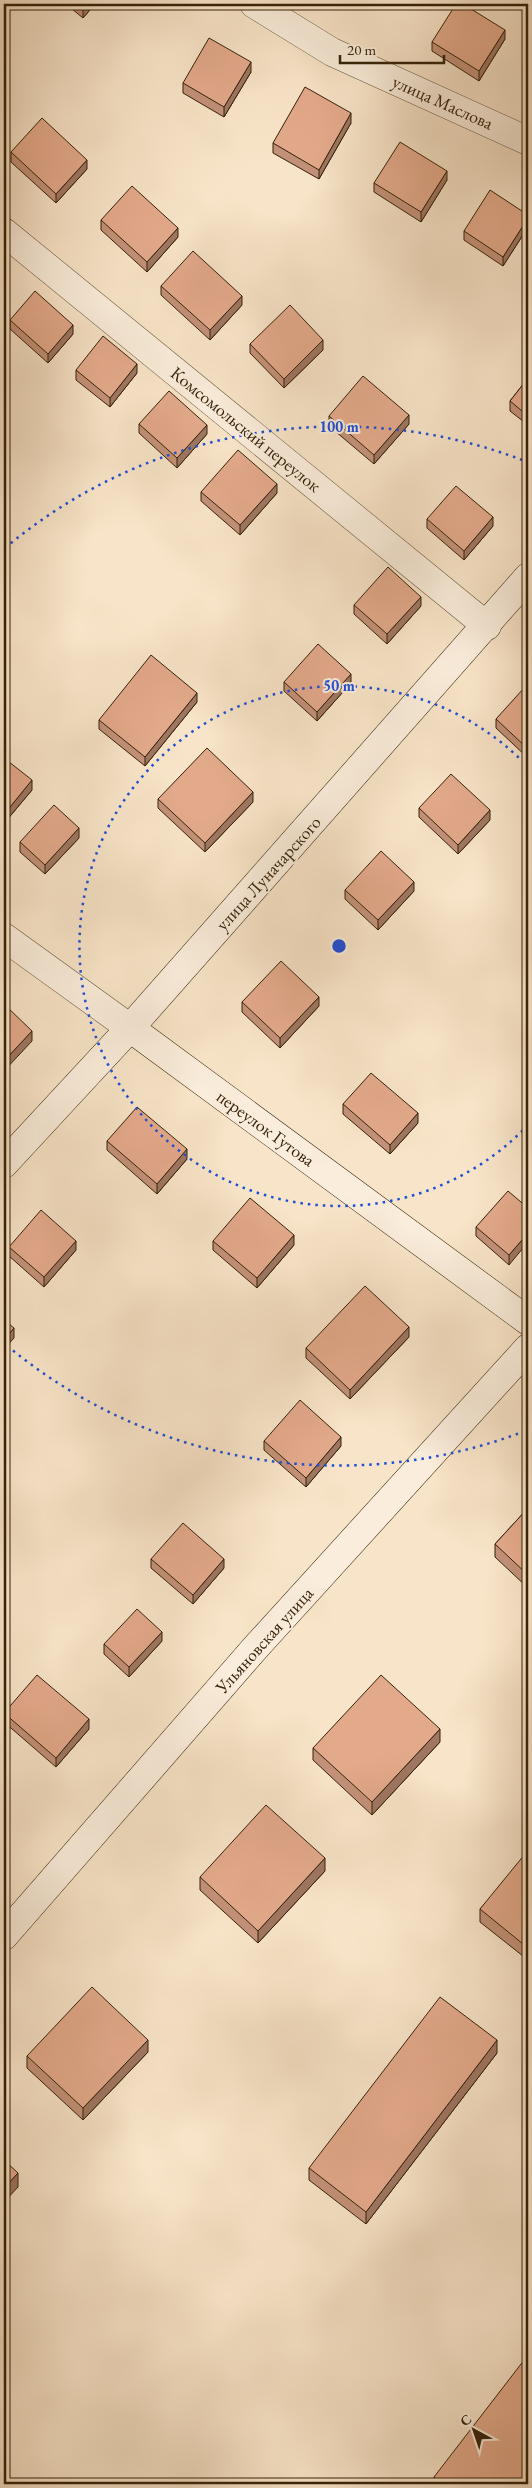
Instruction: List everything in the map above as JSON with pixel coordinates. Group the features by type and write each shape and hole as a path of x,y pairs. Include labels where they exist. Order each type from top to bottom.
{"street":[{"name":"улица Маслова","path":"254,4 332,52 528,141"},
{"name":"Комсомольский переулок","path":"4,232 487,626"},
{"name":"улица Луначарского","path":"4,1164 130,1028 487,626 528,577"},
{"name":"переулок Гутова","path":"4,936 528,1320"},
{"name":"Ульяновская улица","path":"4,1936 256,1647 528,1348"}],"building":[{"path":"77,4 88,4 83,9"},
{"path":"456,4 463,4 505,30 479,71 432,42"},
{"path":"209,38 251,62 224,107 183,83"},
{"path":"305,87 351,113 319,170 273,143"},
{"path":"42,118 87,160 56,194 11,152"},
{"path":"400,142 447,171 421,212 374,183"},
{"path":"132,186 178,228 147,262 101,220"},
{"path":"490,190 528,215 528,218 503,257 464,231"},
{"path":"193,251 242,296 210,330 161,286"},
{"path":"35,291 73,325 48,354 10,320"},
{"path":"290,305 323,340 284,379 250,344"},
{"path":"103,336 137,364 110,398 76,370"},
{"path":"363,376 409,415 374,455 329,416"},
{"path":"528,378 528,416 510,401"},
{"path":"169,391 207,425 177,458 139,424"},
{"path":"238,450 277,484 240,525 201,492"},
{"path":"456,486 493,517 464,551 427,519"},
{"path":"388,567 421,597 387,634 354,605"},
{"path":"318,644 351,674 317,712 284,682"},
{"path":"151,655 197,693 145,757 99,720"},
{"path":"524,688 528,692 528,749 496,719"},
{"path":"207,748 253,792 205,843 158,799"},
{"path":"4,758 32,780 6,812 4,810"},
{"path":"451,774 490,810 458,845 419,808"},
{"path":"54,805 79,828 45,865 20,842"},
{"path":"381,851 414,882 378,920 345,890"},
{"path":"281,961 319,997 280,1038 242,1002"},
{"path":"4,1004 32,1031 4,1061"},
{"path":"371,1073 418,1113 390,1145 343,1104"},
{"path":"137,1107 187,1149 157,1184 107,1141"},
{"path":"508,1191 528,1208 528,1233 509,1255 476,1227"},
{"path":"250,1198 294,1235 257,1278 213,1241"},
{"path":"41,1210 76,1241 44,1277 9,1247"},
{"path":"365,1286 409,1327 350,1390 306,1348"},
{"path":"4,1320 14,1328 4,1340"},
{"path":"300,1400 341,1437 306,1478 264,1441"},
{"path":"528,1508 528,1575 495,1544"},
{"path":"183,1523 224,1559 193,1595 151,1559"},
{"path":"137,1609 162,1632 129,1667 104,1644"},
{"path":"37,1675 89,1719 56,1758 4,1713"},
{"path":"381,1675 440,1729 372,1802 313,1748"},
{"path":"266,1805 325,1858 258,1931 200,1877"},
{"path":"525,1854 528,1857 528,1948 480,1909"},
{"path":"92,1987 148,2040 83,2108 27,2056"},
{"path":"440,1997 497,2040 366,2212 309,2168"},
{"path":"4,2160 18,2173 4,2188"},
{"path":"528,2355 528,2474 520,2484 443,2484 434,2477"}]}
